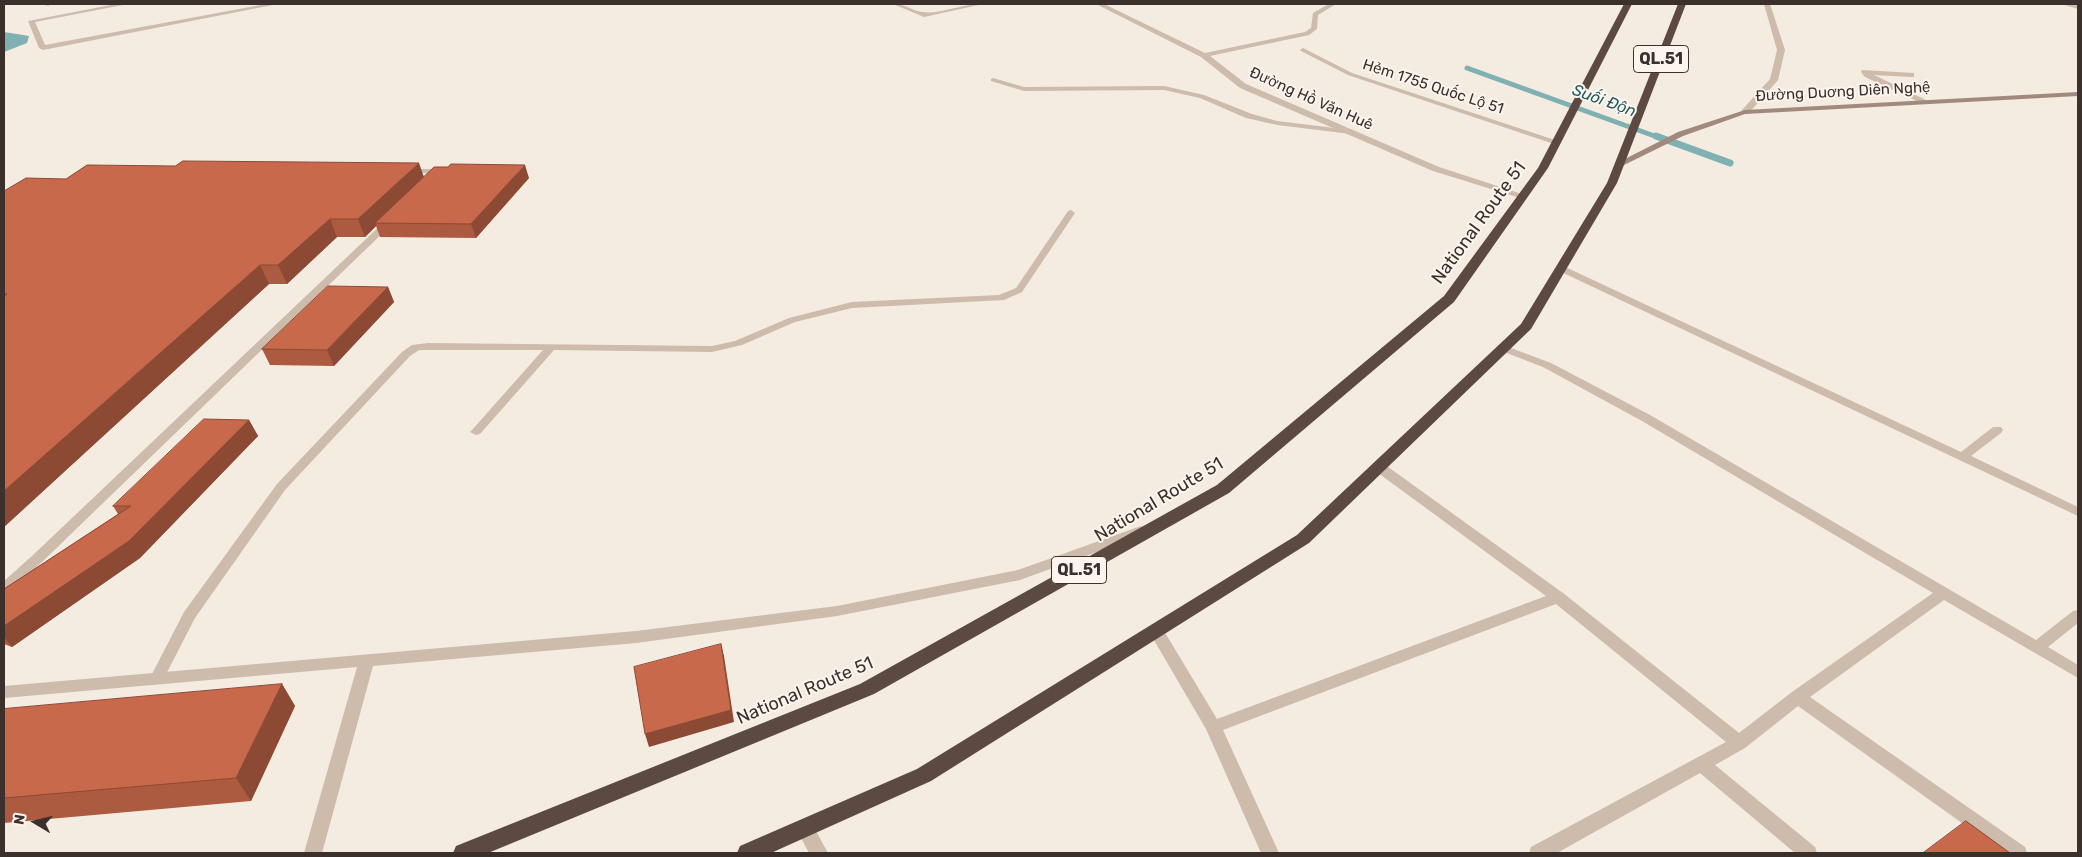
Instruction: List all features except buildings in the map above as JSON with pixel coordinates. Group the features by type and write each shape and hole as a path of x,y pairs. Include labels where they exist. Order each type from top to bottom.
{"highway":[{"name":"National Route 51","path":"464,853 867,689 1223,489 1449,299 1544,168 1628,4"},
{"name":"QL.51","path":"748,853 924,775 1302,539 1526,326 1612,183 1682,4"}],"street":[{"path":"125,4 31,21 43,48 275,4"},
{"path":"896,4 924,15 980,4"},
{"name":"Đường Hồ Văn Huê","path":"1099,4 1204,55 1243,86 1436,169 1523,196"},
{"path":"1204,55 1307,34 1314,30 1315,14 1333,4"},
{"path":"1745,112 1774,80 1781,50 1767,4"},
{"path":"2067,4 2078,7"},
{"path":"1911,75 1865,72 1924,101"},
{"name":"Đường Duơng Diên Nghệ","path":"1619,164 1670,138 1714,120 1745,112 2078,94"},
{"path":"1560,268 2078,512"},
{"path":"1503,348 1547,365 1646,418 2078,672"},
{"path":"1962,457 1997,430"},
{"path":"1379,467 1558,597 1739,744"},
{"path":"4,692 636,637 837,612 1020,575 1166,521"},
{"path":"1538,853 1739,744 1798,697 1944,594"},
{"path":"1213,727 1558,597"},
{"path":"2036,647 2078,614"},
{"path":"1156,630 1213,727 1270,853"},
{"path":"313,853 367,660"},
{"path":"1798,697 2018,853"},
{"path":"1702,764 1808,853"},
{"path":"805,828 819,853"}],"lane":[{"name":"Hẻm 1755 Quốc Lộ 51","path":"1303,50 1350,74 1557,142"},
{"path":"994,80 1024,89 1164,88 1202,96 1249,116 1277,123 1351,132"},
{"path":"394,171 442,171 428,185"},
{"path":"157,678 189,616 281,487 406,354 416,348 428,346 712,349 738,343 792,320 852,305 1000,298 1019,290 1071,214"},
{"path":"4,588 37,559 392,219"},
{"path":"476,432 550,347"}],"water":[{"path":"4,32 29,36 27,43 4,52"}],"waterway":[{"name":"Suối Độn","path":"1467,68 1660,138"},
{"name":"Suối Độn","path":"1656,136 1730,163"}]}
